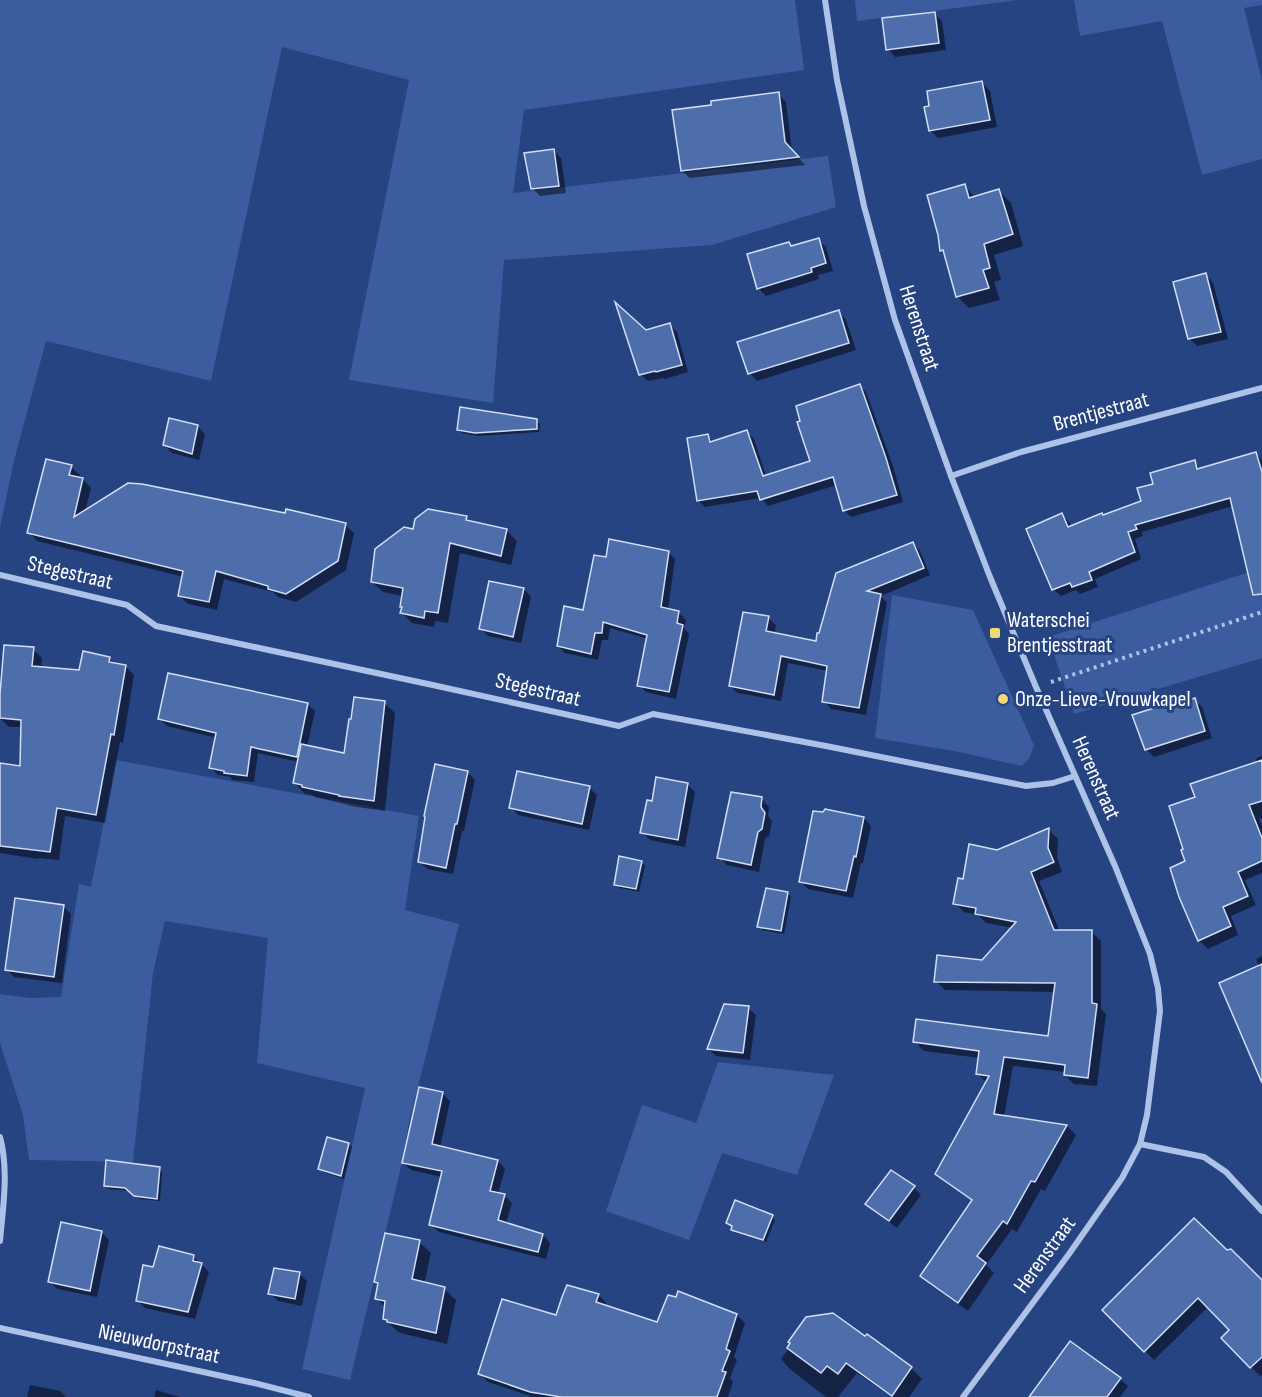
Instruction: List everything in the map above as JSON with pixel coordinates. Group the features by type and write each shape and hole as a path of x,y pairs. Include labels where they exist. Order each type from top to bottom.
{"street":[{"name":"Herenstraat","path":"825,0 837,80 864,206 895,320 951,476 1036,687 1150,954 1158,988 1160,1011 1147,1115 1140,1144 1122,1179 963,1397"},
{"name":"Brentjestraat","path":"951,476 1021,452 1262,388"},
{"name":"Stegestraat","path":"0,575 127,605 156,626 619,726 653,714 1026,786 1053,783 1075,776"},
{"path":"0,1137 3,1146 5,1191 0,1240"},
{"path":"1140,1144 1204,1157 1226,1172 1262,1210"},
{"name":"Nieuwdorpstraat","path":"0,1328 309,1397"}],"path":[{"path":"1036,687 1262,612"}],"shaded area":[{"path":"0,0 795,0 804,70 524,110 513,193 828,156 836,207 712,245 504,260 493,403 349,380 409,80 282,47 211,381 46,341 14,461 0,528"},
{"path":"855,0 1018,0 857,21"},
{"path":"1074,0 1262,0 1262,5 1244,8 1262,80 1262,159 1202,175 1162,21 1080,36"},
{"path":"1262,568 1262,658 1074,714 1048,637"},
{"path":"892,595 973,610 1034,745 1030,757 1022,766 954,751 875,738"},
{"path":"116,760 419,816 405,910 459,924 409,1122 402,1163 350,1380 302,1369 365,1088 257,1063 268,938 165,921 153,973 133,1162 29,1160 23,1115 0,1043 0,994 30,998 61,997 79,884 91,887"},
{"path":"718,1062 834,1075 797,1175 722,1153 689,1240 606,1211 642,1105 696,1123"}],"building":[{"path":"935,12 939,43 886,50 882,18"},
{"path":"982,81 990,120 929,131 924,107 929,106 927,91"},
{"path":"779,92 785,142 799,157 681,171 672,110 711,105 711,101"},
{"path":"554,149 559,186 531,189 524,153"},
{"path":"965,184 969,198 999,189 1013,234 984,244 990,268 983,270 989,288 956,297 943,250 940,251 927,195"},
{"path":"819,238 826,263 811,268 812,272 757,289 747,254 789,242 791,246"},
{"path":"1206,273 1221,332 1188,339 1173,282"},
{"path":"615,302 646,330 670,323 682,365 639,375"},
{"path":"839,310 849,343 748,374 737,342"},
{"path":"860,384 897,495 843,511 833,477 760,500 757,491 697,501 687,438 708,434 710,442 747,430 763,476 810,461 797,422 800,421 796,406"},
{"path":"460,407 537,419 537,429 475,433 457,430"},
{"path":"169,418 198,425 192,454 163,445"},
{"path":"1256,452 1262,472 1262,594 1253,595 1230,498 1135,525 1137,529 1128,532 1135,552 1089,572 1092,580 1072,587 1070,583 1052,590 1026,529 1062,513 1068,527 1141,501 1137,488 1153,484 1150,473 1195,460 1197,469"},
{"path":"46,459 72,465 69,475 83,478 74,517 128,483 142,484 285,513 286,509 346,523 338,561 286,594 268,589 268,586 216,571 209,602 178,596 183,571 27,533"},
{"path":"428,509 467,516 466,520 507,529 501,556 450,543 438,613 425,611 424,618 400,613 403,588 371,582 375,549 404,527 413,529 415,519"},
{"path":"609,539 669,551 661,607 679,611 677,623 683,625 669,692 637,686 647,635 603,622 602,633 595,633 591,654 557,646 564,606 583,610 594,555 606,557"},
{"path":"913,542 924,568 867,591 881,594 859,708 822,702 827,666 781,656 774,695 729,686 743,612 769,616 766,631 816,641 836,573"},
{"path":"489,581 524,588 513,637 479,629"},
{"path":"4,645 34,647 32,666 79,670 83,651 110,657 109,662 126,665 114,735 111,734 96,815 57,808 50,852 0,846 0,763 20,766 21,720 0,718"},
{"path":"168,673 308,703 297,757 251,747 247,776 224,773 224,771 209,768 216,733 158,719"},
{"path":"354,697 385,701 374,801 339,796 293,783 301,744 344,753"},
{"path":"1195,698 1205,731 1145,750 1132,715 1182,699 1183,702"},
{"path":"1262,760 1262,801 1249,805 1262,838 1262,861 1238,872 1248,896 1223,907 1231,926 1198,941 1179,897 1170,868 1185,861 1169,806 1195,797 1190,784"},
{"path":"435,764 468,771 446,868 418,862 424,816"},
{"path":"517,771 590,786 582,824 509,808"},
{"path":"656,777 688,783 678,840 640,833 647,800 652,801"},
{"path":"731,792 762,797 761,807 765,813 762,829 758,832 751,865 717,858"},
{"path":"825,809 864,817 846,891 799,882 813,811 823,812"},
{"path":"1049,828 1048,848 1054,862 1031,872 1054,930 1092,930 1092,1003 1097,1004 1088,1078 1064,1075 1065,1065 1004,1057 994,1114 1067,1125 1035,1182 1031,1181 1007,1224 1003,1221 977,1256 986,1263 958,1303 920,1276 972,1200 935,1174 989,1076 976,1074 979,1051 913,1042 916,1019 1048,1036 1055,983 934,982 937,955 982,960 1016,922 975,914 976,908 953,904 958,878 963,879 969,844 997,850"},
{"path":"619,856 642,861 636,889 614,885"},
{"path":"766,888 788,892 781,931 757,927"},
{"path":"15,898 64,905 54,977 5,970"},
{"path":"1262,964 1262,1083 1219,983"},
{"path":"724,1004 749,1006 743,1053 707,1049"},
{"path":"419,1087 443,1092 432,1144 498,1160 490,1191 505,1194 498,1220 543,1234 538,1252 429,1225 442,1171 402,1163"},
{"path":"327,1137 349,1143 341,1176 318,1169"},
{"path":"106,1160 160,1167 157,1199 134,1196 125,1188 104,1186"},
{"path":"891,1170 915,1186 889,1221 865,1204"},
{"path":"735,1200 773,1215 763,1240 731,1230 732,1226 726,1223"},
{"path":"1194,1218 1227,1250 1231,1249 1262,1280 1262,1357 1250,1368 1221,1338 1229,1330 1198,1298 1144,1352 1102,1310"},
{"path":"61,1222 102,1231 90,1291 48,1282"},
{"path":"385,1233 420,1240 412,1279 445,1287 436,1333 387,1322 383,1319 385,1301 375,1299 378,1283 374,1282"},
{"path":"159,1246 194,1255 193,1261 202,1263 188,1312 136,1301 143,1265 153,1267"},
{"path":"274,1268 300,1272 295,1299 268,1294"},
{"path":"567,1285 599,1294 596,1302 657,1322 668,1295 676,1297 678,1291 737,1314 726,1349 730,1351 722,1371 726,1372 717,1397 561,1397 530,1392 478,1374 502,1299 556,1315"},
{"path":"833,1313 865,1336 867,1334 912,1367 892,1396 846,1363 838,1374 827,1366 821,1373 787,1348 790,1343 788,1342 806,1317"},
{"path":"1070,1341 1121,1378 1107,1397 1029,1397"}],"place":[{"name":"Waterschei Brentjesstraat","path":"995,633"},
{"name":"Onze-Lieve-Vrouwkapel","path":"1003,699"}]}
